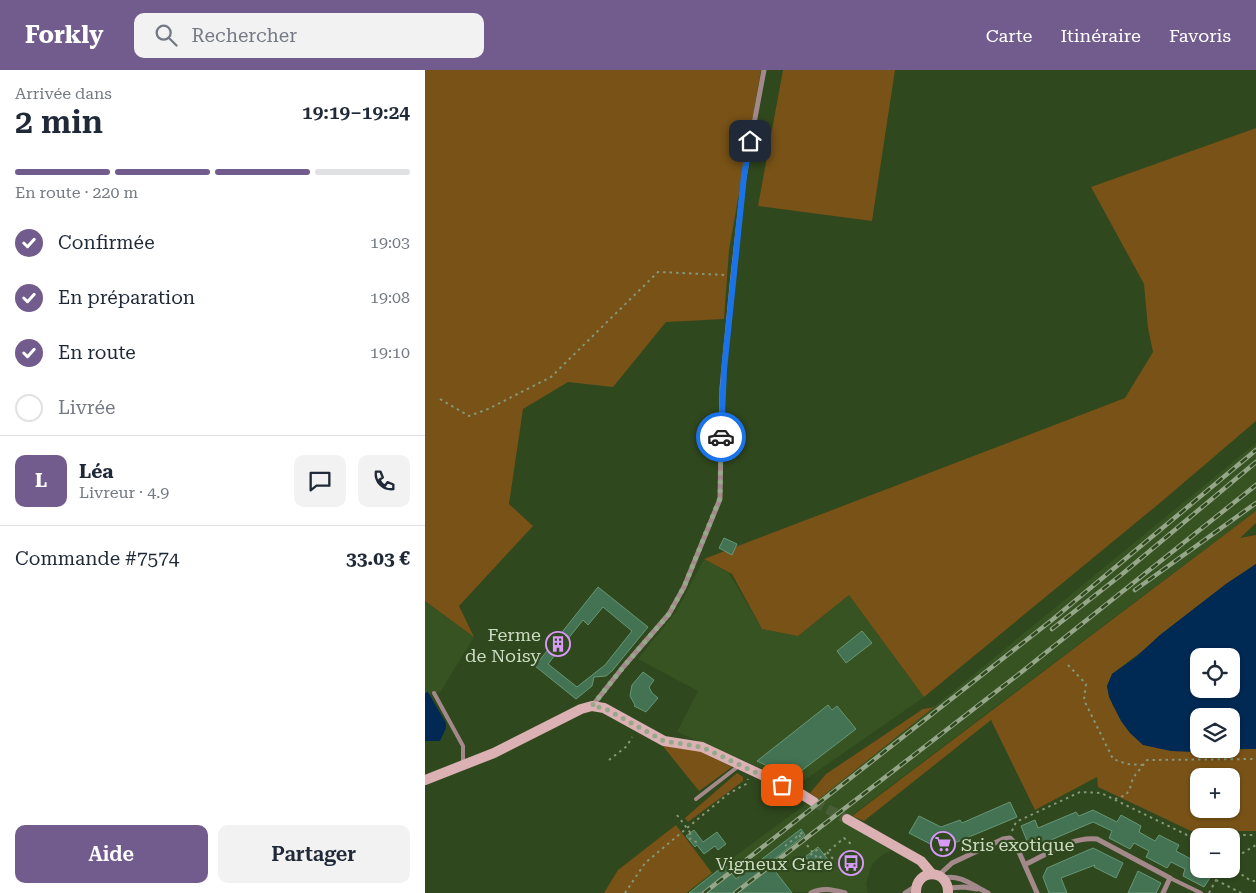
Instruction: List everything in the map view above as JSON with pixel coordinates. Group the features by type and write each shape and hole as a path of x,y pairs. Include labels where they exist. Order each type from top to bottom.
{"street":[{"path":"592,706 669,614 684,587 720,498 722,388 733,275 744,176 764,70"},
{"path":"425,780 494,753 581,709 592,706 604,708 664,741 702,747 814,802"},
{"path":"847,819 921,862 938,876 948,891 964,887 981,890"},
{"path":"938,876 951,863 1010,838 1015,843 1026,864 1037,893"},
{"path":"1026,864 1076,840 1086,838 1097,839 1170,878 1163,893"},
{"path":"905,893 917,889 922,877 938,876 950,876 964,880 988,893"},
{"path":"811,893 817,890 828,889 845,893"}],"lane":[{"path":"435,693 463,746 462,766"},
{"path":"696,799 741,765"},
{"path":"845,858 849,854"},
{"path":"1170,878 1201,893"}],"path":[{"path":"440,398 469,416 487,409 551,376 658,272 733,275"},
{"path":"1069,665 1086,684 1084,700 1113,759 1127,764 1144,764"},
{"path":"609,760 627,746 632,738"},
{"path":"1114,799 1126,795 1133,778 1147,760 1256,759"},
{"path":"625,893 645,862 728,794 746,784 750,774"},
{"path":"1010,838 1016,822 1080,792 1101,793 1187,836 1256,835"},
{"path":"677,815 691,834 690,838 697,842"},
{"path":"785,846 804,831"},
{"path":"799,835 818,859 844,838 851,844"},
{"path":"1240,855 1256,845"},
{"path":"795,867 818,849"},
{"path":"827,852 834,860"},
{"path":"1240,873 1256,881"},
{"path":"1209,893 1216,880 1241,893"}],"shaded area":[{"path":"425,70 761,70 729,250 724,319 666,322 613,387 568,382 523,409 509,504 533,526 459,606 474,637 425,601"},
{"path":"783,70 895,70 872,221 758,206"},
{"path":"1256,128 1256,421 1161,502 924,697 849,595 798,636 762,629 732,574 704,559 1125,398 1153,352 1148,328 1144,284 1091,187"},
{"path":"1256,443 1256,511 844,821 891,851 882,855 872,864 866,884 868,893 685,893 806,804 810,805 814,802 934,707"},
{"path":"1256,511 1256,523 1240,538 1256,535 1256,564 1226,584 1112,674 1107,686 1113,706 1171,751 1190,751 1190,758 1240,758 1240,749 1256,749 1256,831 1240,831 1240,828 1190,828 1190,831 1098,787 1097,777 1035,810 991,720 864,821 852,816"},
{"path":"704,559 729,573 762,629 798,636 849,595 924,697 799,784 677,732 698,691 638,659 676,612"},
{"path":"425,601 474,637 440,692 425,695"},
{"path":"934,707 819,799 810,793 826,774 923,709"},
{"path":"662,745 700,751 732,767 699,791"},
{"path":"737,773 743,777 743,781 688,822 685,818"},
{"path":"676,825 712,873 686,893 604,893 618,870"}],"water":[{"path":"1256,564 1256,749 1240,749 1240,708 1190,708 1190,752 1171,751 1143,745 1130,733 1121,721 1109,697 1107,686 1112,674 1136,657 1160,635 1226,584"},
{"path":"428,692 446,723 446,728 440,741 425,741 425,693"}],"building":[{"path":"724,538 737,544 732,555 719,548"},
{"name":"Ferme de Noisy","path":"598,587 648,627 612,671 606,676 594,677 592,686 576,699 535,666","holes":["603,607 632,631 605,665 577,687 548,664 583,620 588,625"]},
{"path":"862,631 872,643 846,663 837,651"},
{"path":"643,672 654,680 649,687 658,698 646,712 634,706 630,696 632,685"},
{"path":"828,705 832,710 837,706 856,729 792,778 757,761"},
{"path":"1010,802 1017,817 940,849 909,833 919,816 941,827 960,820 962,823"},
{"path":"1093,810 1117,822 1121,815 1141,826 1139,832 1155,841 1159,835 1179,845 1176,851 1190,858 1190,878 1210,878 1204,887 1183,876 1185,869 1171,862 1167,868 1146,857 1149,851 1134,843 1130,849 1109,838 1112,831 1093,822 1037,846 1027,841 1021,826 1035,820 1038,828 1076,812 1079,816"},
{"path":"801,829 805,835 769,863 792,893 689,893 725,865 736,879"},
{"path":"694,830 703,842 717,832 726,844 718,850 715,846 704,854 686,836"},
{"path":"818,847 830,862 818,872 805,857"},
{"path":"1093,848 1123,863 1116,878 1094,867 1095,865 1061,878 1067,893 1049,893 1043,877 1047,868"},
{"path":"1138,871 1161,883 1156,893 1128,893"}],"tunnel":[{"path":"814,802 847,819"}],"railway":[{"path":"704,893 1052,620 1256,450"},
{"path":"1052,629 1121,575 1256,462"},
{"path":"735,893 1019,674 1256,485"},
{"path":"1135,590 1256,503"}],"way so far":[{"path":"721,437 720,498 684,587 669,614 592,706 604,708 664,741 702,747 782,785"}],"place":[{"name":"Ferme de Noisy","path":"558,644"},
{"name":"Sris exotique","path":"943,844"},
{"name":"Vigneux Gare","path":"851,863"}],"route":[{"path":"721,437 722,388 744,176 750,141"}]}
